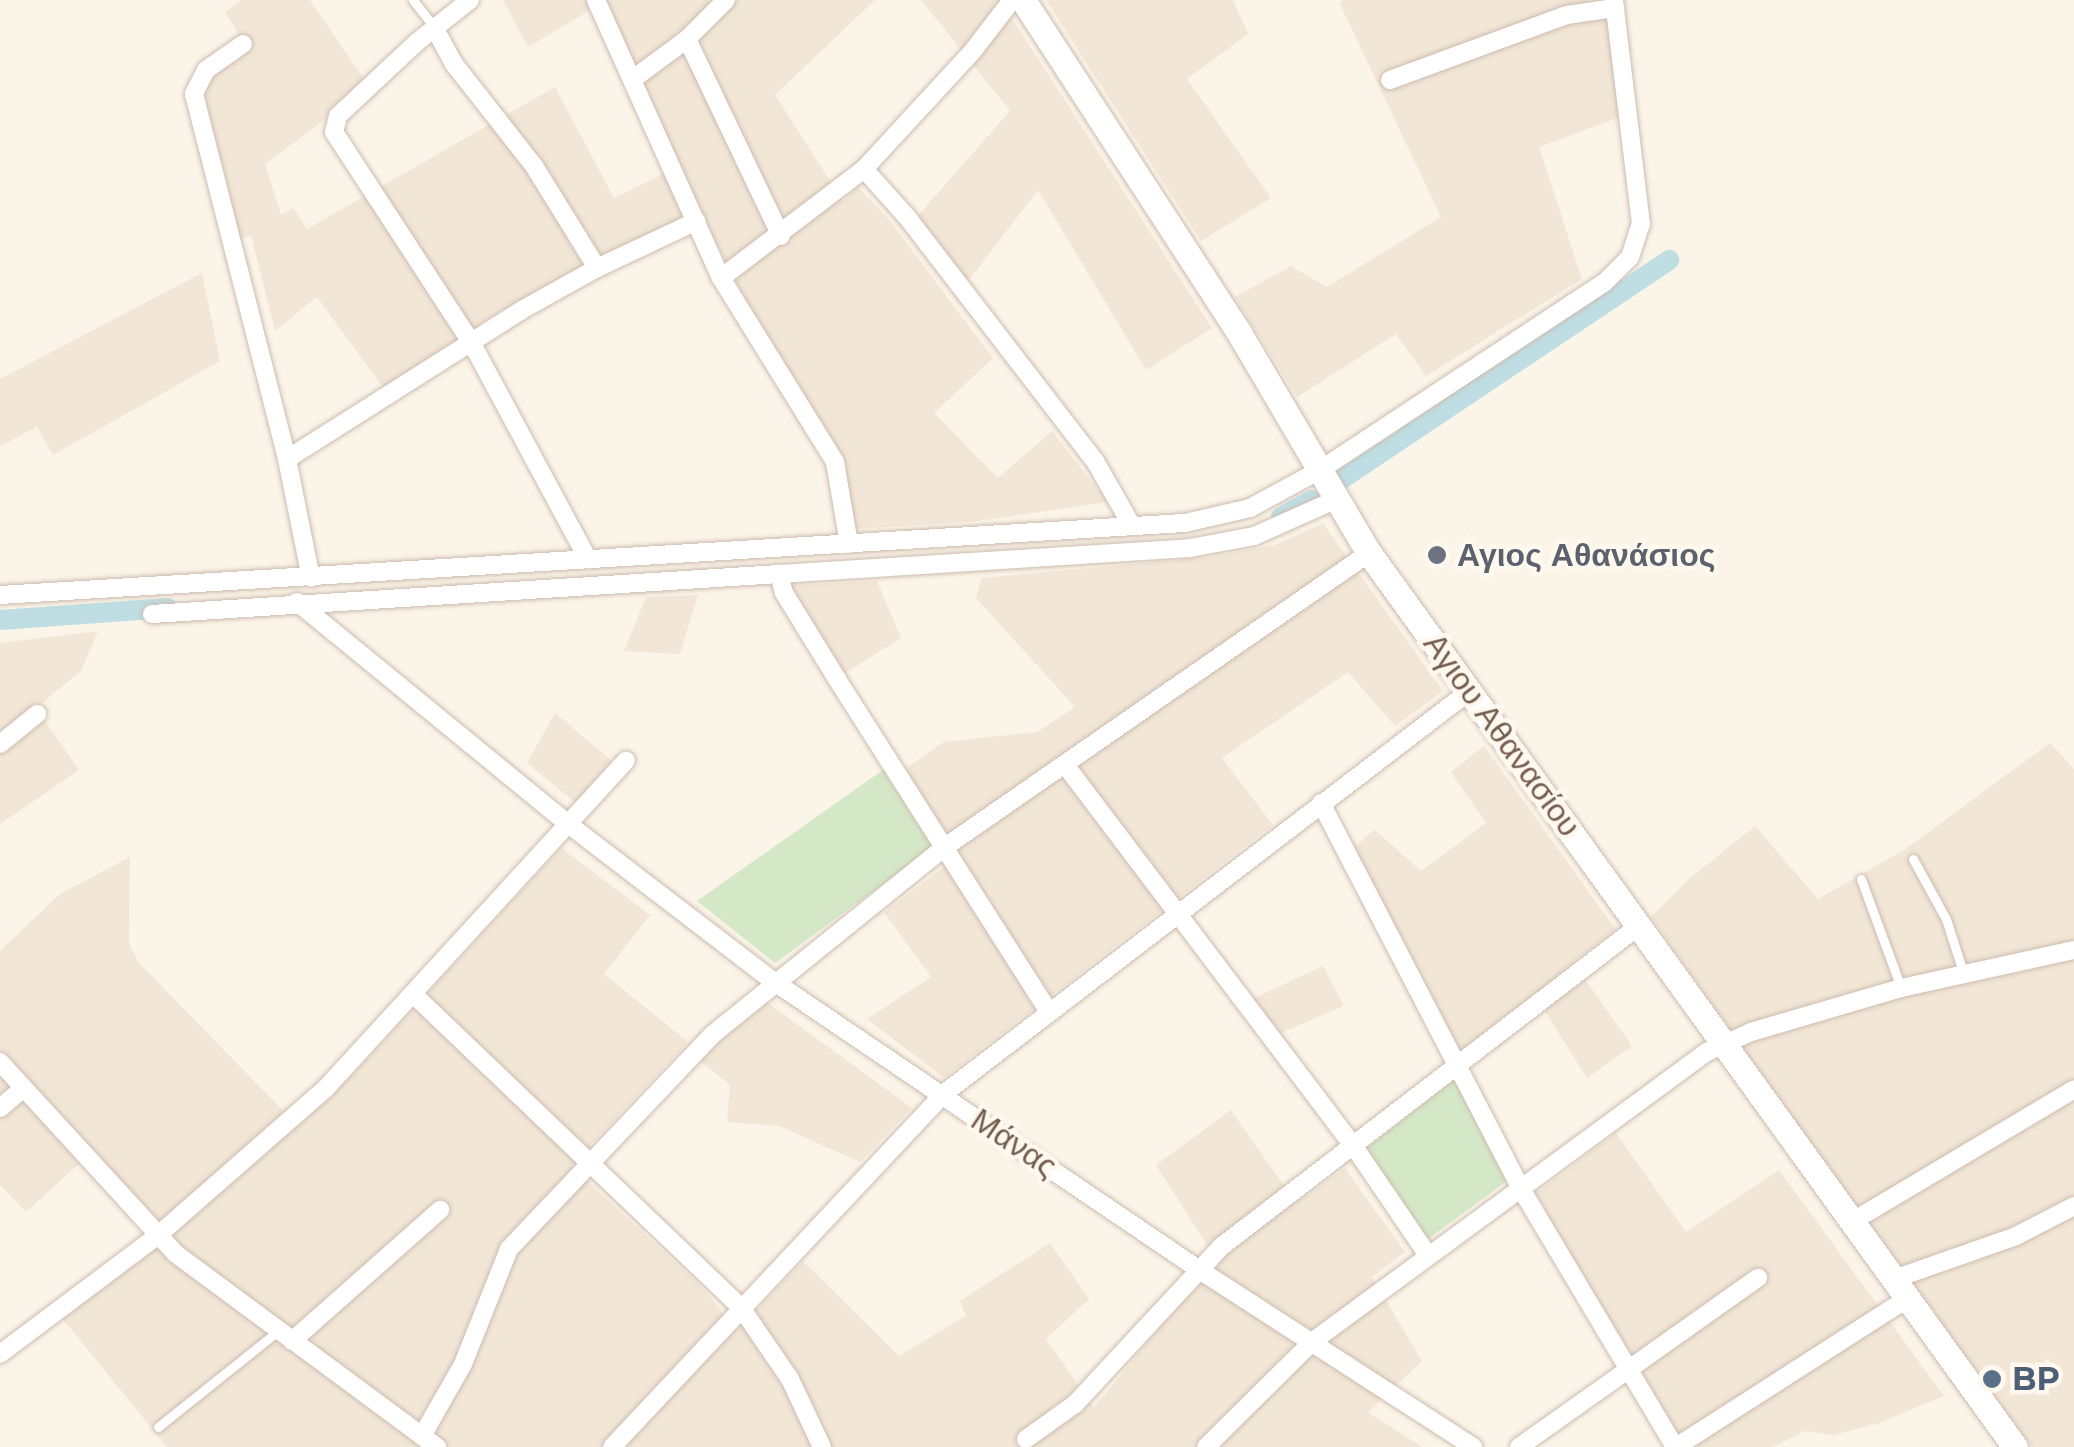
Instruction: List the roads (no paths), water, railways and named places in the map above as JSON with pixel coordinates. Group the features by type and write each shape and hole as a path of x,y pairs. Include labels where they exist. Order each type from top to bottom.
{"main road":[{"name":"Αγιου Αθανασίου","path":"1023,0 1238,331 1368,553 1471,690 2015,1447"}],"street":[{"path":"470,0 434,27 338,116 334,132 471,342 588,559"},
{"path":"596,0 721,278 834,462 849,544"},
{"path":"633,79 687,40 726,0"},
{"path":"721,278 864,169 972,52 1012,0"},
{"path":"0,596 1132,526 1232,514 1320,470 1604,284 1630,257 1641,224 1614,4 1548,21 1390,80"},
{"path":"434,27 454,64 534,166 597,268"},
{"path":"687,40 781,236"},
{"path":"243,44 206,70 194,94 287,459 312,578"},
{"path":"864,169 907,217 1095,461 1132,526"},
{"path":"287,459 471,342 597,268 697,221"},
{"path":"152,614 1190,548 1254,536 1335,500"},
{"path":"0,1062 157,1236 429,1441 509,1249 681,1065 773,981 945,847 1368,553"},
{"path":"778,574 810,636 1049,1012"},
{"name":"Μάνας","path":"298,602 567,822 773,981 1198,1268 1472,1447"},
{"path":"612,1447 942,1094 1471,690"},
{"path":"0,744 37,714"},
{"path":"0,1354 157,1236 326,1088 626,762"},
{"path":"1066,766 1355,1148 1427,1254"},
{"path":"1321,803 1520,1187 1625,1369 1676,1447 1901,1288 2074,1206"},
{"path":"1026,1439 1075,1404 1198,1268 1640,925"},
{"path":"1206,1447 1312,1342 1427,1254 1723,1044 1901,988 2074,950"},
{"path":"413,994 740,1306 790,1379 822,1447"},
{"path":"0,1108 24,1089"},
{"path":"1853,1221 2074,1089"},
{"path":"285,1336 440,1210"},
{"path":"1519,1447 1758,1278"}],"lane":[{"path":"413,0 434,27"},
{"path":"1913,859 1946,919 1963,972"},
{"path":"1861,879 1901,988"},
{"path":"158,1427 285,1336"}],"waterway":[{"path":"1342,479 1669,260"},
{"path":"1281,517 1312,500"},
{"path":"0,620 168,608"}],"place":[{"name":"Αγιος Αθανάσιος","path":"1437,555"},
{"name":"BP","path":"1992,1379"}]}
